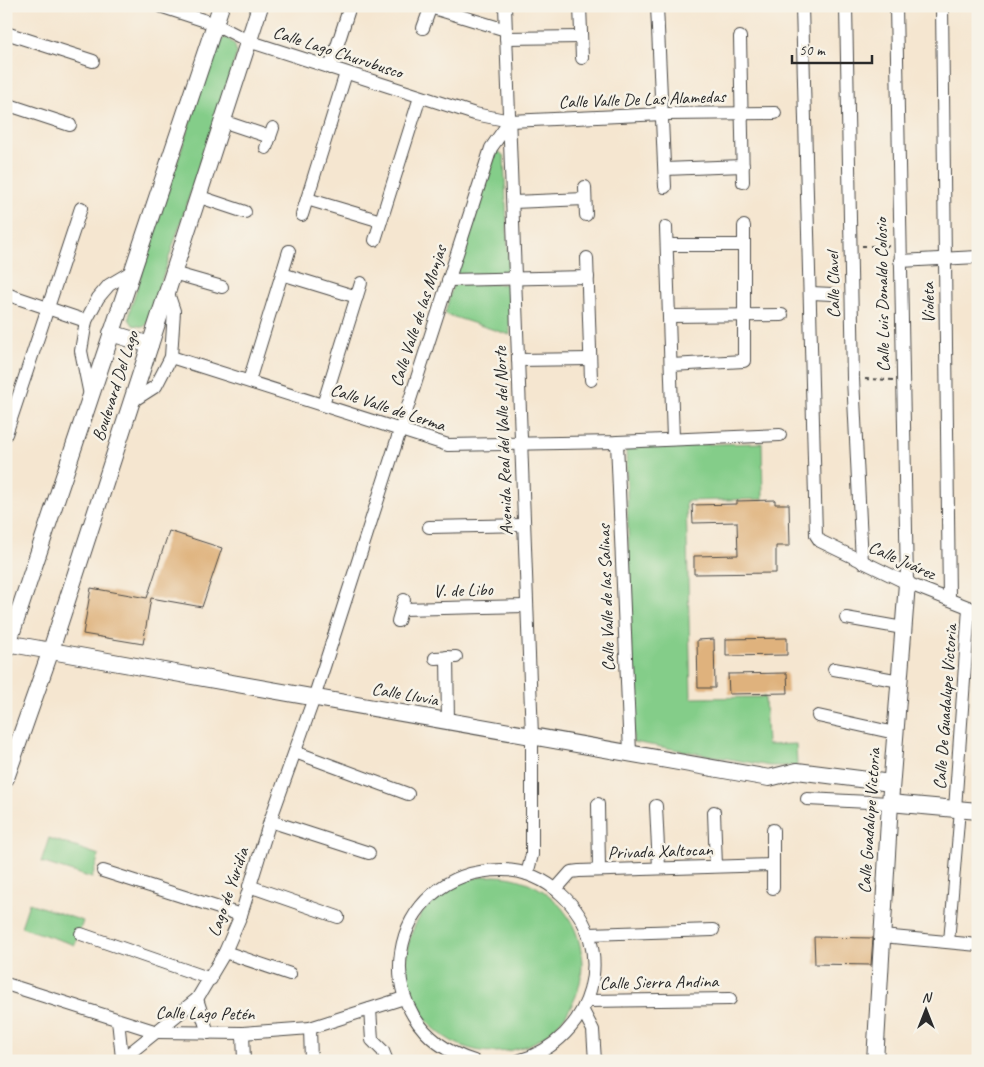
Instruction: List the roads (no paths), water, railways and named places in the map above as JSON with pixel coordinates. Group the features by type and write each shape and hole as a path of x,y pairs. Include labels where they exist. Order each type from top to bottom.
{"street":[{"name":"Calle Lago Churubusco","path":"160,6 215,24 248,42 475,114 510,121"},
{"name":"Boulevard Del Lago","path":"7,645 221,6"},
{"name":"Boulevard Del Lago","path":"6,778 51,650 260,6"},
{"path":"330,68 350,6"},
{"name":"Avenida Real del Valle del Norte","path":"505,6 532,736 532,855 527,874"},
{"path":"580,6 582,58"},
{"path":"657,6 665,186"},
{"path":"802,6 811,293 832,294"},
{"name":"Calle Clavel","path":"846,6 853,378 862,562"},
{"name":"Calle Luis Donaldo Colosio","path":"896,6 901,381 907,583"},
{"name":"Violeta","path":"942,6 949,599"},
{"path":"423,28 430,7 506,34 581,37"},
{"path":"6,32 93,61"},
{"path":"740,37 744,182"},
{"path":"302,215 346,73"},
{"path":"376,240 420,97"},
{"path":"6,104 70,124"},
{"name":"Calle Valle De Las Alamedas","path":"510,121 663,114 775,113"},
{"path":"222,121 269,137"},
{"name":"Calle Valle de las Monjas","path":"314,698 491,148 510,121"},
{"path":"665,169 743,166"},
{"path":"513,202 585,193 586,215"},
{"path":"197,196 245,212"},
{"path":"307,199 381,222"},
{"path":"6,434 81,208"},
{"path":"671,365 744,361 746,315 744,226"},
{"path":"666,227 673,439"},
{"path":"667,245 744,245"},
{"path":"249,381 289,250"},
{"path":"900,261 945,257 978,257"},
{"path":"587,258 592,380"},
{"path":"91,396 81,351 86,321 98,298 109,285 131,272"},
{"path":"173,273 222,286"},
{"path":"282,274 356,297"},
{"path":"448,280 588,278"},
{"path":"323,405 361,283"},
{"path":"131,402 156,386 171,357 174,311 167,290"},
{"name":"Calle Juárez","path":"811,293 816,535 820,540 862,562 907,583 974,610"},
{"path":"6,294 86,321"},
{"path":"669,316 782,315"},
{"path":"111,333 150,345"},
{"name":"Calle Valle de Lerma","path":"171,357 448,445 617,442 780,435"},
{"path":"518,360 590,358"},
{"name":"Calle Valle de las Salinas","path":"617,442 630,754"},
{"path":"429,528 523,525"},
{"name":"Calle Guadalupe Victoria","path":"875,1061 890,803 907,583"},
{"name":"V. de Libo","path":"401,610 526,606"},
{"name":"Calle De Guadalupe Victoria","path":"957,809 974,610"},
{"path":"846,618 903,628"},
{"name":"Calle Lluvia","path":"7,645 51,650 769,778 797,771 892,783"},
{"path":"446,657 448,721"},
{"path":"834,669 900,681"},
{"name":"Lago de Yuridia","path":"121,1059 197,999 226,952 241,915 270,821 314,698"},
{"path":"818,716 895,733"},
{"path":"295,752 408,794"},
{"path":"807,799 890,803 978,811"},
{"path":"598,804 599,870"},
{"path":"656,806 659,868"},
{"path":"948,942 957,809"},
{"path":"714,812 716,866"},
{"path":"270,821 369,853"},
{"path":"772,830 773,888"},
{"name":"Privada Xaltocan","path":"556,889 571,872 772,864"},
{"path":"466,1060 446,1050 427,1034 411,1013 404,998 400,974 401,950 408,927 420,906 437,890 458,877 490,870 506,870 527,874 556,889 570,902 581,917 589,934 594,967 586,1006 562,1039 547,1050 518,1061"},
{"path":"103,871 241,915"},
{"path":"249,886 338,916"},
{"path":"589,934 713,930"},
{"path":"81,934 211,979"},
{"path":"882,936 978,945"},
{"path":"226,952 290,974"},
{"name":"Calle Lago Petén","path":"6,984 157,1032 242,1033 310,1028 404,998"},
{"name":"Calle Sierra Andina","path":"586,1006 730,998"},
{"path":"197,999 208,1033"},
{"path":"586,1006 593,1030 595,1061"},
{"path":"370,1008 372,1040 383,1051 386,1061"},
{"path":"118,1020 121,1059"},
{"path":"310,1028 311,1061"},
{"path":"242,1033 244,1061"}]}
